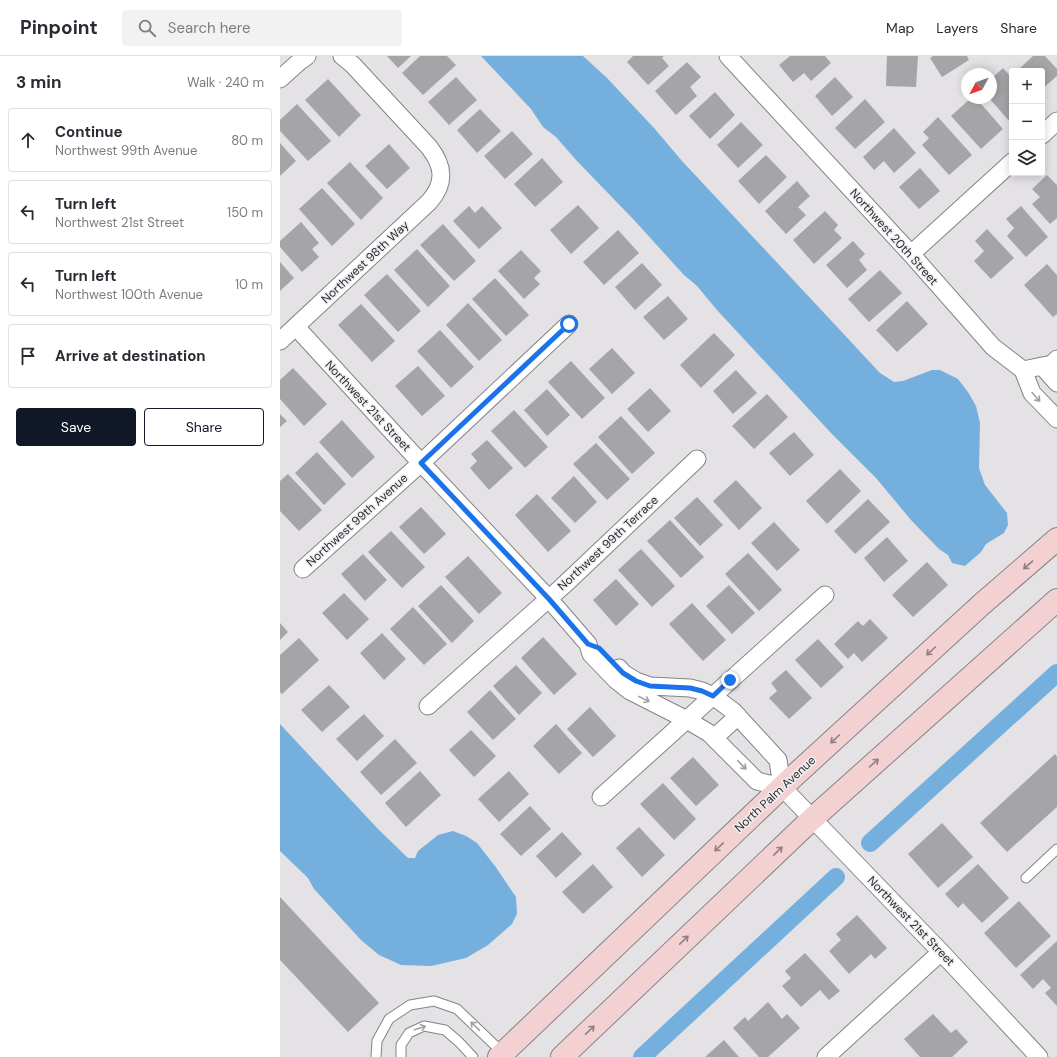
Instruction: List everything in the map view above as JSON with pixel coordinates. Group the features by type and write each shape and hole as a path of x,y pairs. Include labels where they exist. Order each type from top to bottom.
{"main road":[{"name":"North Palm Avenue","path":"503,1056 782,787 982,604 1057,539"},
{"path":"562,1057 812,818 1057,600"}],"street":[{"path":"280,79 307,56"},
{"name":"Northwest 98th Way","path":"280,341 432,198 439,188 441,170 436,156 353,65 342,56"},
{"name":"Northwest 20th Street","path":"728,56 911,254 993,347 1023,370"},
{"path":"1045,132 1057,121"},
{"path":"911,254 1009,165"},
{"name":"Northwest 99th Avenue","path":"303,569 421,463 569,324"},
{"name":"Northwest 21st Street","path":"296,327 549,599 588,644 591,654 616,680 630,691 704,730 757,781 782,787 941,952 1039,1057"},
{"path":"1057,383 1053,362 1023,370 1032,393 1057,419"},
{"name":"Northwest 99th Terrace","path":"428,706 549,599 697,459"},
{"path":"601,797 825,595"},
{"name":"Northwest 21st Street","path":"588,644 599,648 623,673 636,681 650,686 690,688 713,696 733,711 778,760 782,787"},
{"path":"714,738 738,716"},
{"path":"826,1057 941,952"}],"lane":[{"path":"1026,878 1057,849"},
{"path":"376,1057 377,1041 389,1019 410,1005 434,1001 457,1009 503,1056"},
{"path":"401,1057 401,1045 409,1033 424,1026 445,1030 473,1057"}],"water":[{"path":"481,56 583,56 607,78 654,128 682,161 880,373 894,382 903,381 932,370 940,370 958,379 976,406 980,423 979,468 985,485 1007,513 1008,525 1004,533 986,544 981,552 965,566 952,563 948,555 939,549 911,520 876,478 831,433 717,310 697,286 684,275 556,137 543,127 531,109"},
{"path":"280,724 378,829 408,858 415,858 418,851 438,835 453,831 466,836 477,843 516,897 517,914 512,924 488,945 466,958 431,966 401,965 379,955 361,940 314,889 308,878 280,851"}],"building":[{"path":"387,56 411,56 398,68"},
{"path":"420,56 447,56 456,65 423,95 402,73"},
{"path":"633,56 664,56 662,58 669,66 648,85 627,62"},
{"path":"790,56 825,56 831,63 811,81 804,73 793,82 779,65"},
{"path":"887,56 918,56 916,87 886,86"},
{"path":"933,56 967,56 969,60 942,77 930,58"},
{"path":"1033,56 1045,56 1057,69 1057,76 1045,86 1045,68 1020,68"},
{"path":"687,62 701,77 690,87 697,96 676,115 655,91"},
{"path":"1003,68 1009,75 1009,121 994,104 997,104 997,74"},
{"path":"456,77 477,100 449,125 428,102"},
{"path":"835,77 853,97 832,116 815,96"},
{"path":"328,79 361,115 339,137 305,100"},
{"path":"715,92 735,115 710,139 689,116"},
{"path":"865,99 885,122 855,149 835,128"},
{"path":"297,104 331,141 308,161 280,131 280,120"},
{"path":"964,104 981,104 1003,129 981,149 951,116"},
{"path":"480,109 501,131 477,153 457,130"},
{"path":"938,117 972,155 949,175 922,145 929,138 923,132"},
{"path":"741,122 763,145 738,168 717,145"},
{"path":"894,128 916,153 894,173 884,161 874,170 863,157"},
{"path":"512,131 533,154 505,179 484,156"},
{"path":"280,143 296,161 280,176"},
{"path":"389,144 410,168 387,189 365,166"},
{"path":"766,155 787,177 759,204 738,181"},
{"path":"542,158 563,182 535,207 514,184"},
{"path":"350,162 383,198 361,220 327,183"},
{"path":"920,168 940,191 919,209 899,187"},
{"path":"1047,175 1057,185 1057,218 1050,224 1032,204 1040,197 1032,189"},
{"path":"797,181 810,196 798,207 806,215 786,234 765,211"},
{"path":"322,188 355,224 332,246 299,209"},
{"path":"578,205 599,228 571,254 550,230"},
{"path":"469,206 475,213 482,206 502,228 479,249 453,221"},
{"path":"1021,206 1048,237 1026,257 1007,236 1014,228 1006,219"},
{"path":"825,211 838,225 834,230 842,238 814,264 793,240"},
{"path":"301,222 319,243 312,249 319,257 302,272 280,247 280,241"},
{"path":"443,224 476,261 454,281 420,245"},
{"path":"987,229 1014,258 991,279 974,261 984,251 975,241"},
{"path":"618,230 639,253 604,285 583,262"},
{"path":"853,241 865,254 859,260 867,270 847,288 826,265"},
{"path":"417,249 450,286 428,307 394,270"},
{"path":"521,250 541,271 534,278 540,284 524,299 498,271"},
{"path":"280,262 294,278 280,291"},
{"path":"642,263 662,285 635,310 615,287"},
{"path":"1047,264 1057,275 1057,314 1053,317 1024,285"},
{"path":"880,270 902,293 869,322 848,299"},
{"path":"387,274 421,311 398,332 364,295"},
{"path":"495,278 529,315 506,336 472,299"},
{"path":"668,296 688,319 664,340 643,317"},
{"path":"907,301 928,324 897,352 876,330"},
{"path":"468,303 502,340 479,361 446,325"},
{"path":"361,304 395,341 372,362 338,325"},
{"path":"440,330 474,367 451,388 417,351"},
{"path":"714,333 735,355 701,388 680,365"},
{"path":"612,348 635,373 612,394 589,369"},
{"path":"571,361 605,398 582,419 548,382"},
{"path":"418,366 445,396 422,416 395,386"},
{"path":"293,368 327,404 304,426 280,399 280,380"},
{"path":"736,370 757,393 733,414 713,391"},
{"path":"650,388 671,411 648,432 627,409"},
{"path":"547,389 570,415 547,436 524,410"},
{"path":"767,394 788,417 754,449 732,426"},
{"path":"514,410 548,447 525,468 491,431"},
{"path":"280,414 287,421 280,427"},
{"path":"621,416 655,453 632,474 598,437"},
{"path":"342,420 375,457 352,478 319,442"},
{"path":"794,432 814,455 790,476 769,453"},
{"path":"487,440 513,468 489,490 470,468 477,461 471,454"},
{"path":"596,443 630,479 607,500 573,464"},
{"path":"317,452 346,484 324,505 295,473"},
{"path":"840,469 861,491 827,524 806,501"},
{"path":"288,474 322,510 299,531 280,511 280,481"},
{"path":"574,476 597,502 575,523 551,498"},
{"path":"736,480 762,508 739,530 713,501"},
{"path":"537,494 571,531 548,552 515,515"},
{"path":"697,497 723,525 700,546 674,518"},
{"path":"868,499 890,522 855,554 834,531"},
{"path":"421,507 446,534 424,554 399,527"},
{"path":"670,520 704,557 681,578 647,541"},
{"path":"774,522 800,550 777,571 751,543"},
{"path":"391,531 425,567 402,588 368,552"},
{"path":"887,537 908,561 884,582 864,558"},
{"path":"641,549 675,586 652,607 618,570"},
{"path":"748,553 782,590 759,611 725,574"},
{"path":"363,554 387,580 365,601 341,574"},
{"path":"468,556 502,593 479,614 445,577"},
{"path":"927,562 948,585 913,617 892,595"},
{"path":"616,579 639,604 616,626 593,600"},
{"path":"441,585 474,621 452,643 418,606"},
{"path":"729,585 755,613 732,634 706,606"},
{"path":"344,593 369,619 347,640 322,613"},
{"path":"692,603 726,640 703,661 669,624"},
{"path":"413,607 447,644 424,665 390,629"},
{"path":"870,619 888,638 862,662 854,653 848,659 834,644 858,621 863,626"},
{"path":"280,623 288,632 280,640"},
{"path":"382,633 406,659 384,680 360,653"},
{"path":"543,637 577,674 554,695 521,658"},
{"path":"299,638 319,660 282,694 280,692 280,655"},
{"path":"818,639 844,667 821,688 795,660"},
{"path":"516,665 542,693 519,715 493,686"},
{"path":"786,670 812,698 789,719 769,698 777,691 771,683"},
{"path":"329,685 350,707 322,732 301,710"},
{"path":"490,690 516,719 493,740 467,712"},
{"path":"590,707 616,736 593,757 567,729"},
{"path":"364,714 384,736 357,761 336,739"},
{"path":"556,724 582,753 559,774 533,746"},
{"path":"471,730 496,756 474,777 449,750"},
{"path":"395,739 417,763 381,795 360,772"},
{"path":"1055,754 1057,757 1057,807 1007,852 980,823"},
{"path":"693,757 719,785 696,806 670,778"},
{"path":"420,771 441,795 406,827 385,803"},
{"path":"509,771 529,794 499,822 478,799"},
{"path":"663,783 696,819 674,840 640,804"},
{"path":"530,806 551,829 521,856 500,834"},
{"path":"942,823 973,857 938,888 908,854"},
{"path":"639,827 665,855 642,877 616,848"},
{"path":"562,832 582,854 556,878 536,856"},
{"path":"593,864 613,887 583,914 562,892"},
{"path":"978,864 1009,898 982,923 963,903 958,908 945,894"},
{"path":"280,897 379,1003 348,1032 280,960"},
{"path":"1019,901 1051,936 1016,968 984,933"},
{"path":"857,915 887,948 875,959 871,954 849,974 829,951 841,940 836,934"},
{"path":"1057,941 1057,1006 1045,993 1051,988 1043,979 1033,989 1020,975"},
{"path":"805,953 840,991 829,1000 820,990 801,1007 782,986 791,978 785,971"},
{"path":"768,1002 782,1019 787,1014 800,1028 768,1057 759,1057 733,1028 745,1017 748,1021"},
{"path":"933,1014 951,1033 956,1029 968,1042 952,1057 920,1057 904,1039"},
{"path":"724,1040 739,1057 705,1057"}],"waterway":[{"path":"870,843 1057,673"},
{"path":"642,1057 836,877"}],"route":[{"path":"569,324 421,463 549,599 588,644 599,648 623,673 636,681 650,686 690,688 713,696 730,680"}]}
